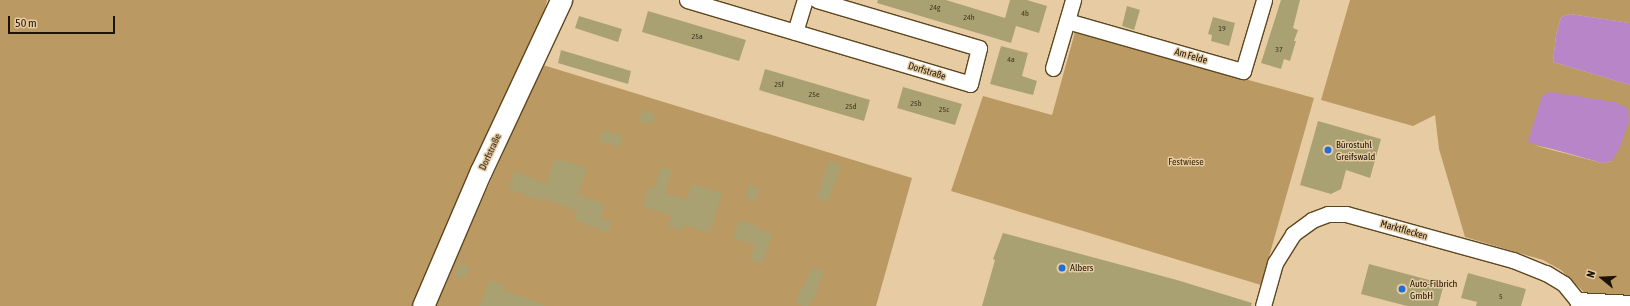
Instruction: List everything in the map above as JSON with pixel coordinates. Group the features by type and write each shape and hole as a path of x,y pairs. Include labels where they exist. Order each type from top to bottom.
{"street":[{"name":"Dorfstraße","path":"423,306 481,171 561,0"},
{"name":"Dorfstraße","path":"687,0 970,84 979,48 817,0"},
{"path":"795,32 805,0"},
{"path":"1053,68 1073,0"},
{"name":"Am Felde","path":"1067,21 1243,71 1264,0"},
{"name":"Marktflecken","path":"1263,306 1275,263 1282,249 1293,234 1312,220 1328,214 1356,216 1513,260 1546,272 1564,284 1578,303"},
{"path":"1578,303 1626,303"}],"green space":[{"path":"0,0 547,0 540,30 414,306 0,306"},
{"path":"1350,0 1630,0 1630,23 1570,14 1561,17 1556,35 1553,62 1630,85 1630,298 1587,295 1561,270 1543,260 1465,237 1439,149 1435,115 1413,126 1321,100","holes":["1533,145 1612,161 1602,163"]},
{"name":"Festwiese","path":"1075,32 1314,98 1261,285 951,191 983,96 1052,115"},
{"path":"543,65 912,178 876,306 434,306"}],"shaded area":[{"path":"1570,14 1630,23 1630,85 1553,62 1556,35 1561,17"},
{"path":"1550,92 1614,102 1628,108 1629,121 1620,147 1612,161 1602,163 1528,142 1542,96"}],"building":[{"path":"878,0 946,0 1005,18 1010,0 1027,0 1047,6 1039,33 1016,26 1011,43 877,3"},
{"path":"1281,0 1300,0 1293,28 1298,30 1294,41 1296,41 1290,61 1284,59 1281,69 1261,63"},
{"path":"1127,6 1140,10 1134,30 1122,26"},
{"path":"648,11 746,40 739,61 642,32"},
{"path":"579,16 622,29 618,42 575,28"},
{"path":"1213,17 1235,23 1229,46 1211,41 1212,35 1208,34"},
{"path":"1001,46 1028,53 1022,76 1037,81 1033,95 990,84"},
{"path":"561,50 631,71 628,84 558,63"},
{"path":"765,69 870,100 864,121 759,90"},
{"path":"903,87 962,104 955,125 897,108"},
{"path":"642,110 655,114 652,125 639,121"},
{"path":"1318,121 1381,139 1370,178 1346,170 1341,189 1331,194 1300,185"},
{"path":"603,130 623,136 620,147 599,141"},
{"path":"554,160 560,162 561,160 587,168 578,194 605,205 600,218 612,222 608,233 574,219 578,211 543,198 541,201 508,188 515,171 546,184"},
{"path":"829,161 841,165 828,202 816,198"},
{"path":"661,167 672,170 665,193 687,200 691,184 722,193 710,233 684,225 682,230 668,226 672,216 643,206 649,186 655,188"},
{"path":"749,185 759,189 756,201 745,197"},
{"path":"739,220 758,226 757,229 772,234 763,264 750,260 755,245 733,238"},
{"name":"Albers","path":"1003,233 1177,280 1252,303 1251,306 982,306 995,260 993,259"},
{"path":"460,263 470,267 465,279 454,275"},
{"name":"Auto-Filbrich GmbH","path":"1369,264 1444,284 1438,306 1407,306 1361,294"},
{"path":"812,267 824,271 813,302 811,301 809,306 796,304 801,287 803,288"},
{"path":"1468,273 1526,289 1521,306 1476,306 1477,302 1461,298"},
{"path":"490,280 504,286 503,290 543,304 543,306 479,306"}],"place":[{"name":"Bürostuhl Greifswald","path":"1328,150"},
{"name":"Albers","path":"1062,268"},
{"name":"Auto-Filbrich GmbH","path":"1402,289"}]}
